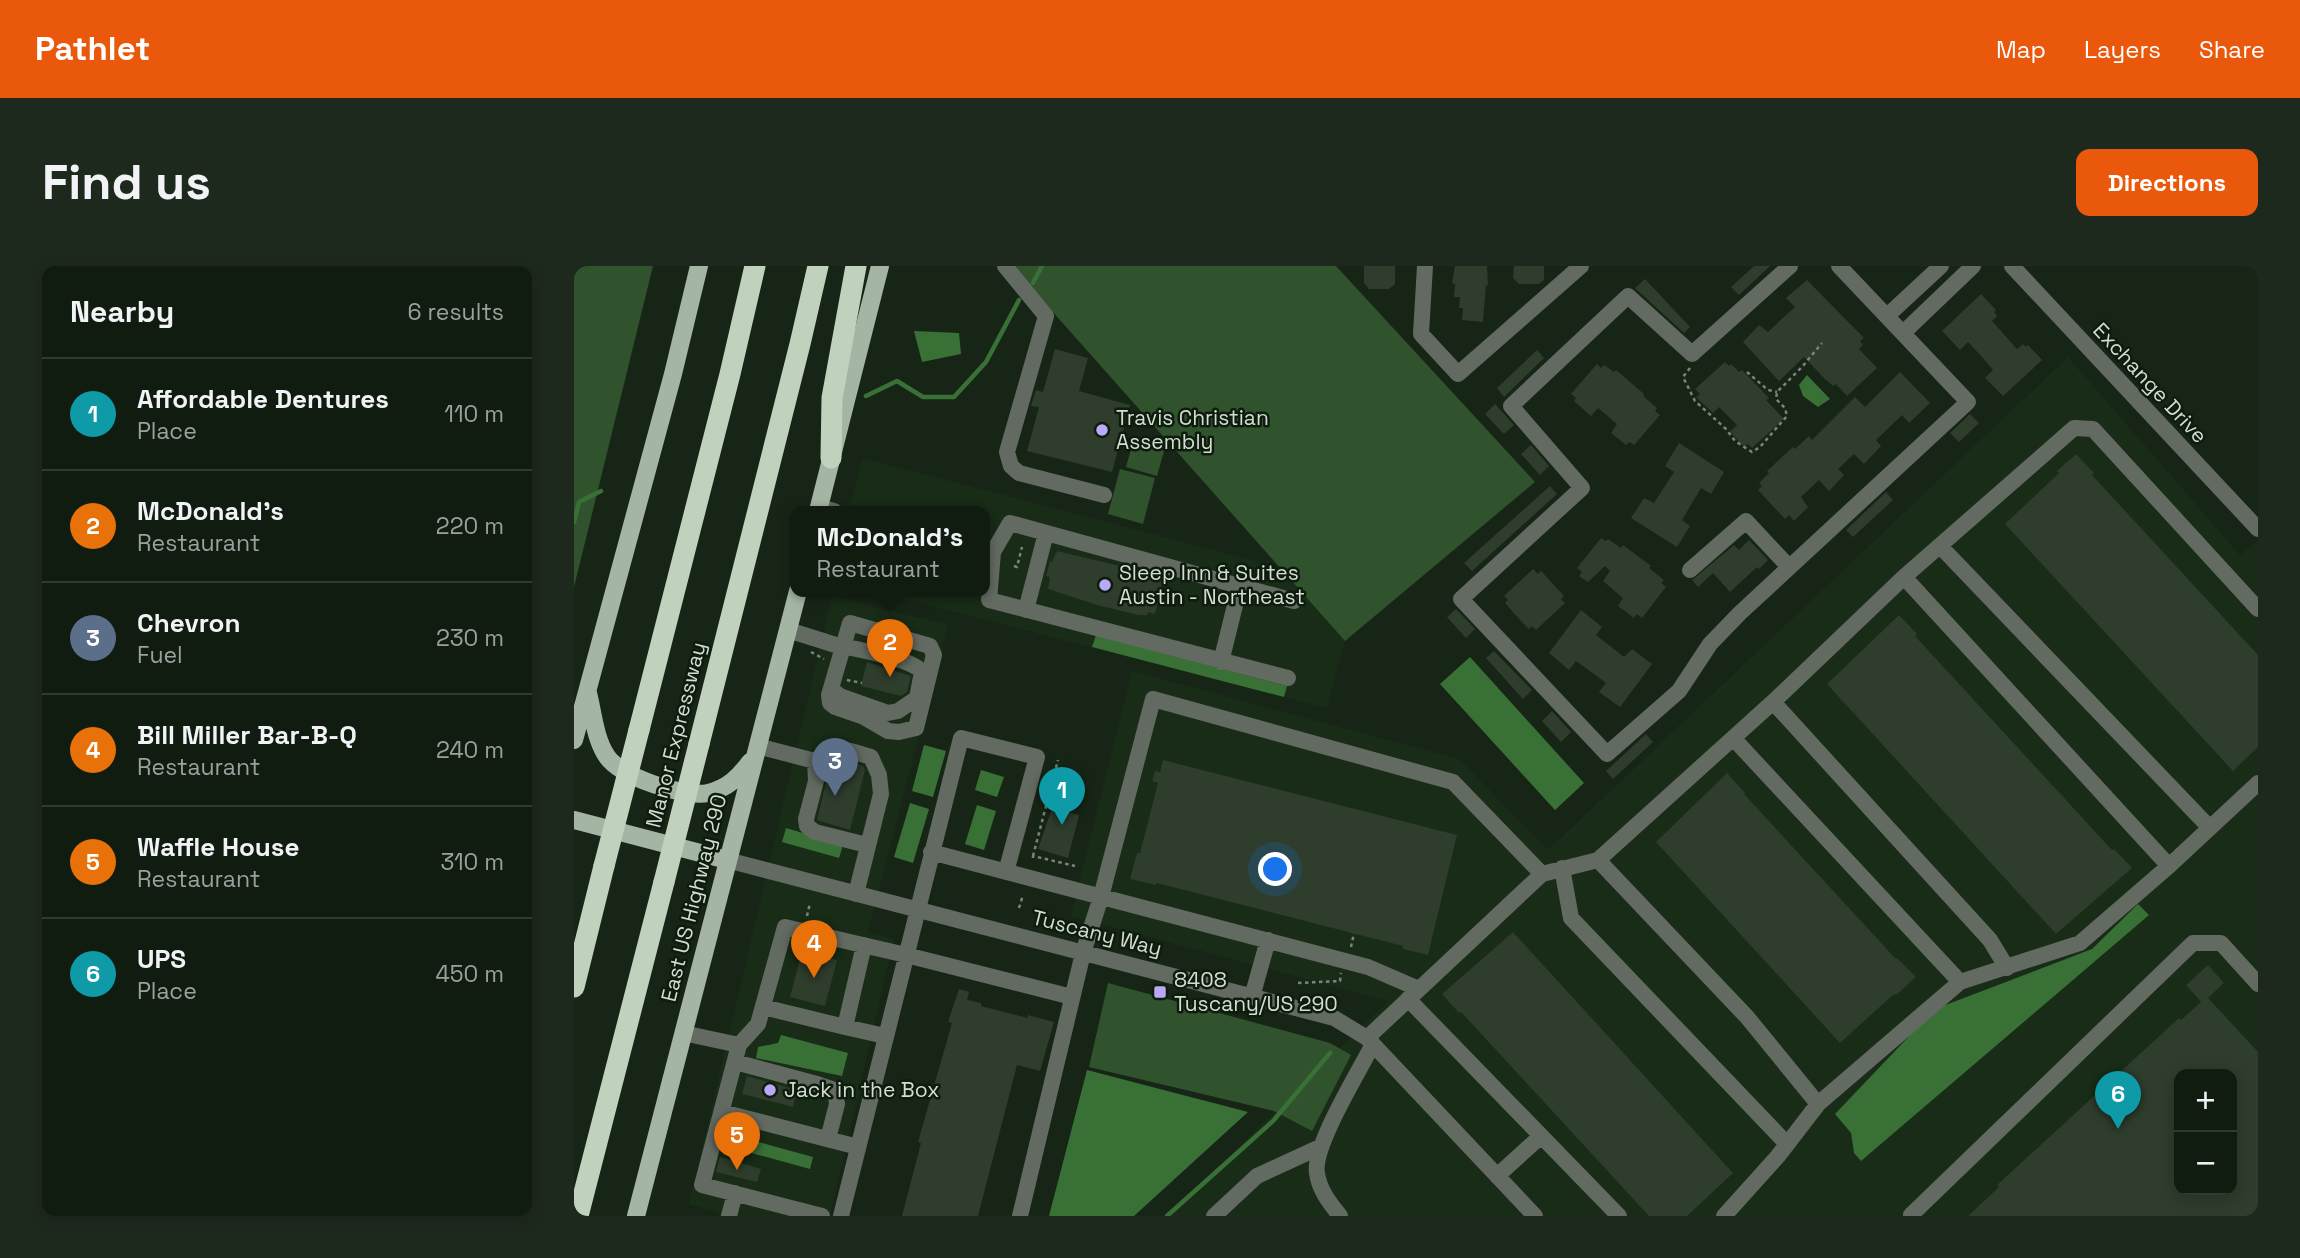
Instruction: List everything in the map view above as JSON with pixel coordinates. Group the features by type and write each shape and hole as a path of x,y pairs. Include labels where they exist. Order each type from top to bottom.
{"highway":[{"name":"Manor Expressway","path":"574,987 727,387 755,266"},
{"name":"Manor Expressway","path":"578,1216 818,266"},
{"path":"831,458 832,398 856,266"}],"main road":[{"path":"574,740 673,374 699,266"},
{"path":"824,506 831,458 880,266"},
{"name":"East US Highway 290","path":"636,1216 796,597"},
{"path":"588,690 606,755 624,772 637,779 692,793 706,793 722,788 737,778 756,751"},
{"name":"Tuscany Way","path":"574,820 727,860"}],"street":[{"path":"1004,266 1045,316 1007,452 1011,466 1020,472 1104,495"},
{"path":"1425,266 1421,334 1458,374 1581,266"},
{"path":"1790,266 1692,354 1628,296 1511,406 1582,488 1461,599 1607,754 1679,691 1710,643 1968,402 1839,266"},
{"path":"1887,316 1941,266"},
{"path":"1903,333 1973,266"},
{"name":"Exchange Drive","path":"2012,266 2258,529"},
{"path":"1340,1216 1325,1197 1316,1171 1320,1147 1370,1041 1414,994 1542,874 1598,860 1773,702 1904,577 2074,428 2093,429 2258,610"},
{"path":"1690,570 1746,521 1789,567"},
{"path":"990,549 1010,523 1294,601"},
{"path":"1026,610 1046,533"},
{"path":"1940,546 2210,828"},
{"path":"1904,577 2169,866"},
{"path":"1220,662 1240,585"},
{"path":"989,597 989,600 1288,678"},
{"path":"850,623 930,646 934,655 916,728 899,732 888,731 864,717 835,707 830,703 830,692 850,623"},
{"path":"788,630 918,666 922,672 917,698 898,711 888,713 830,692"},
{"path":"1020,1216 1083,953 1101,897 1153,699 1453,782 1542,874"},
{"path":"1773,702 1990,940 2007,968"},
{"path":"841,1216 961,738 1037,757 1006,872"},
{"path":"1733,738 1960,982"},
{"path":"815,761 838,747 871,757 879,775 881,794 856,894"},
{"path":"756,751 815,761"},
{"path":"815,761 816,781 806,819 807,826 815,832 867,845"},
{"path":"1724,1216 1742,1199 1818,1104 1960,982 2080,943 2169,866 2258,783"},
{"path":"931,852 1368,967 1414,994 1541,1136 1619,1216"},
{"name":"Tuscany Way","path":"727,860 1334,1018 1370,1041 1535,1216"},
{"path":"1598,860 1747,1017 1818,1104"},
{"path":"1562,869 1571,918 1787,1144"},
{"path":"822,1216 702,1185 739,1045 758,1024 785,927 1072,997"},
{"path":"1252,997 1268,940"},
{"path":"1912,1216 1911,1214 2193,943 2221,943 2258,985"},
{"path":"845,1027 864,946"},
{"path":"763,1007 885,1036"},
{"path":"683,1033 739,1045"},
{"path":"735,1062 835,1090 837,1104 828,1139"},
{"path":"722,1112 858,1147"},
{"path":"1497,1176 1541,1136"},
{"path":"1214,1216 1257,1177 1320,1147"},
{"path":"729,1216 735,1193"}],"path":[{"path":"1692,354 1691,367 1684,377 1695,401 1749,452 1756,450 1787,416 1785,408 1776,399 1777,392 1822,343"},
{"path":"1747,372 1768,390 1777,392"},
{"path":"1013,566 1017,566 1022,547"},
{"path":"1058,760 1033,857 1074,866"},
{"path":"1019,908 1023,895"},
{"path":"807,916 810,903"},
{"path":"1350,950 1354,933"},
{"path":"1298,983 1340,981 1342,969"}],"shaded area":[{"path":"574,266 653,266 574,587"},
{"path":"1012,266 1336,266 1535,482 1345,641"},
{"path":"914,331 959,333 961,354 922,362"},
{"path":"2068,357 2240,555 2258,540 2258,1216 1168,1216 1388,1001 1071,916 1132,671 1459,759 1548,850"},
{"path":"1807,375 1830,399 1818,407 1803,396 1799,385"},
{"path":"1133,442 1164,451 1157,476 1126,467"},
{"path":"862,458 1279,567 1345,641 1327,708 896,597 990,597 990,506 850,506"},
{"path":"1120,469 1155,478 1143,524 1108,514"},
{"path":"832,597 948,625 868,932 894,939 830,1216 719,1216 719,1213 689,1204"},
{"path":"1096,635 1287,686 1284,697 1092,647"},
{"path":"1470,657 1584,783 1555,810 1440,684"},
{"path":"924,745 946,751 933,797 912,791"},
{"path":"981,770 1004,777 997,797 975,790"},
{"path":"910,803 929,809 913,863 894,857"},
{"path":"977,805 996,811 984,850 965,844"},
{"path":"786,828 843,845 839,858 782,842"},
{"path":"2138,904 2149,915 1861,1161 1854,1153 1851,1133 1835,1114 1935,1009 2092,949"},
{"path":"1108,983 1330,1043 1351,1055 1312,1131 1274,1111 1089,1067"},
{"path":"781,1035 848,1053 842,1076 756,1058 758,1047 778,1043"},
{"path":"1087,1070 1248,1112 1134,1216 1049,1216"},
{"path":"729,1134 813,1157 810,1169 726,1146"}],"building":[{"path":"1364,266 1395,266 1395,284 1389,289 1369,289 1364,283"},
{"path":"1455,266 1487,266 1488,286 1486,285 1483,322 1462,320 1463,308 1459,308 1460,297 1454,297 1455,284 1452,283"},
{"path":"1514,266 1544,266 1544,280 1539,284 1519,284 1513,278"},
{"path":"1754,266 1770,266 1739,295 1731,287"},
{"path":"1645,279 1690,327 1684,333 1635,288"},
{"path":"1807,280 1864,338 1860,341 1863,345 1859,349 1877,368 1847,396 1836,384 1833,386 1825,379 1804,357 1779,381 1743,342 1759,325 1768,332 1795,307 1786,298"},
{"path":"1981,294 1996,310 1994,312 1997,316 1992,321 2017,349 2023,344 2026,347 2028,345 2042,360 2003,396 1985,378 1993,370 1984,359 1968,342 1960,350 1942,331"},
{"name":"Travis Christian Assembly","path":"1055,349 1088,358 1079,391 1130,405 1112,472 1027,451 1039,407 1031,406 1036,390 1043,392"},
{"path":"1537,350 1544,358 1504,397 1497,388"},
{"path":"1725,362 1739,372 1742,370 1769,398 1766,400 1784,419 1752,448 1748,444 1744,447 1730,432 1737,425 1719,407 1713,413 1696,397 1700,394 1695,389"},
{"path":"1597,364 1601,368 1604,365 1614,372 1616,370 1657,408 1655,411 1660,415 1634,445 1629,442 1626,445 1611,433 1617,424 1598,408 1591,416 1574,401 1576,398 1571,394"},
{"path":"1900,372 1930,403 1909,423 1902,415 1876,440 1881,446 1864,464 1854,454 1838,469 1844,475 1829,491 1819,480 1801,497 1808,507 1794,521 1789,515 1785,519 1758,490 1762,486 1759,483 1769,473 1767,471 1793,447 1795,449 1809,436 1812,440 1855,397 1865,407"},
{"path":"1495,404 1514,425 1504,434 1485,414"},
{"path":"1970,414 1979,423 1959,442 1950,433"},
{"path":"1679,443 1724,472 1711,494 1701,488 1682,520 1690,526 1677,547 1631,518 1644,498 1654,503 1674,472 1665,466"},
{"path":"1531,445 1549,466 1540,475 1521,454"},
{"path":"2076,454 2094,473 2092,475 2258,655 2258,747 2233,771 2005,524"},
{"path":"1550,486 1557,494 1472,571 1464,563"},
{"path":"1886,492 1893,500 1853,537 1846,530"},
{"path":"1601,538 1606,541 1608,539 1621,548 1623,545 1651,566 1649,568 1664,580 1661,583 1666,587 1642,618 1637,614 1634,618 1618,606 1623,598 1603,581 1610,571 1605,566 1588,582 1579,576 1582,572 1577,568"},
{"path":"1749,540 1768,560 1730,592 1713,573 1698,587 1692,580 1734,545 1739,550"},
{"name":"Sleep Inn & Suites Austin - Northeast","path":"1057,551 1149,573 1163,581 1155,614 1148,612 1147,615 1138,615 1048,589 1050,577 1046,576 1050,561 1052,562"},
{"path":"1533,569 1538,574 1541,571 1564,596 1561,599 1565,603 1536,630 1532,626 1529,629 1520,620 1505,603 1508,600 1504,596"},
{"path":"1456,609 1475,629 1466,638 1447,617"},
{"path":"1581,610 1602,627 1596,635 1624,657 1632,649 1652,664 1620,707 1599,692 1606,683 1576,661 1569,670 1549,653"},
{"path":"1899,615 1917,634 1915,636 2112,850 2132,868 2056,934 1827,684"},
{"path":"1494,651 1532,690 1523,699 1486,658"},
{"path":"867,662 911,676 907,692 901,696 861,686"},
{"path":"1552,711 1571,732 1561,742 1542,721"},
{"path":"1646,734 1653,742 1613,779 1606,771"},
{"path":"841,760 863,766 865,770 850,830 817,820 831,762"},
{"path":"1163,760 1457,835 1428,955 1403,949 1403,946 1157,883 1156,885 1130,879 1137,853 1140,853 1158,783 1152,781 1155,771 1160,772"},
{"path":"1727,773 1896,959 1916,977 1840,1043 1656,842"},
{"path":"1052,808 1079,815 1068,858 1038,849"},
{"path":"1513,932 1733,1173 1687,1216 1649,1216 1442,994"},
{"path":"802,951 837,960 825,1006 790,997"},
{"path":"2208,965 2224,983 2208,998 2258,1052 2258,1216 1968,1216 1999,1187 1997,1185 2179,1018 2181,1020 2201,1002 2186,985"},
{"path":"959,989 969,992 967,1000 981,1003 981,1006 1054,1022 1040,1071 1017,1065 978,1216 902,1216 921,1143 918,1142 952,1023 948,1022"},
{"name":"Jack in the Box","path":"747,1076 797,1090 793,1107 742,1094"},
{"path":"720,1157 761,1169 757,1182 716,1172"}],"waterway":[{"path":"1033,283 1042,266"},
{"path":"866,396 897,381 923,397 954,397 986,362 1019,300"},
{"path":"574,522 579,502 601,491"},
{"path":"1167,1216 1273,1121 1330,1053"}],"place":[{"name":"Travis Christian Assembly","path":"1102,430"},
{"name":"Sleep Inn & Suites Austin - Northeast","path":"1105,585"},
{"name":"McDonald's","path":"890,677"},
{"name":"Chevron","path":"835,796"},
{"name":"Affordable Dentures","path":"1062,825"},
{"name":"Bill Miller Bar-B-Q","path":"814,978"},
{"name":"8408 Tuscany/US 290","path":"1160,992"},
{"name":"Jack in the Box","path":"770,1090"},
{"name":"UPS","path":"2118,1129"},
{"name":"Waffle House","path":"737,1170"}]}
